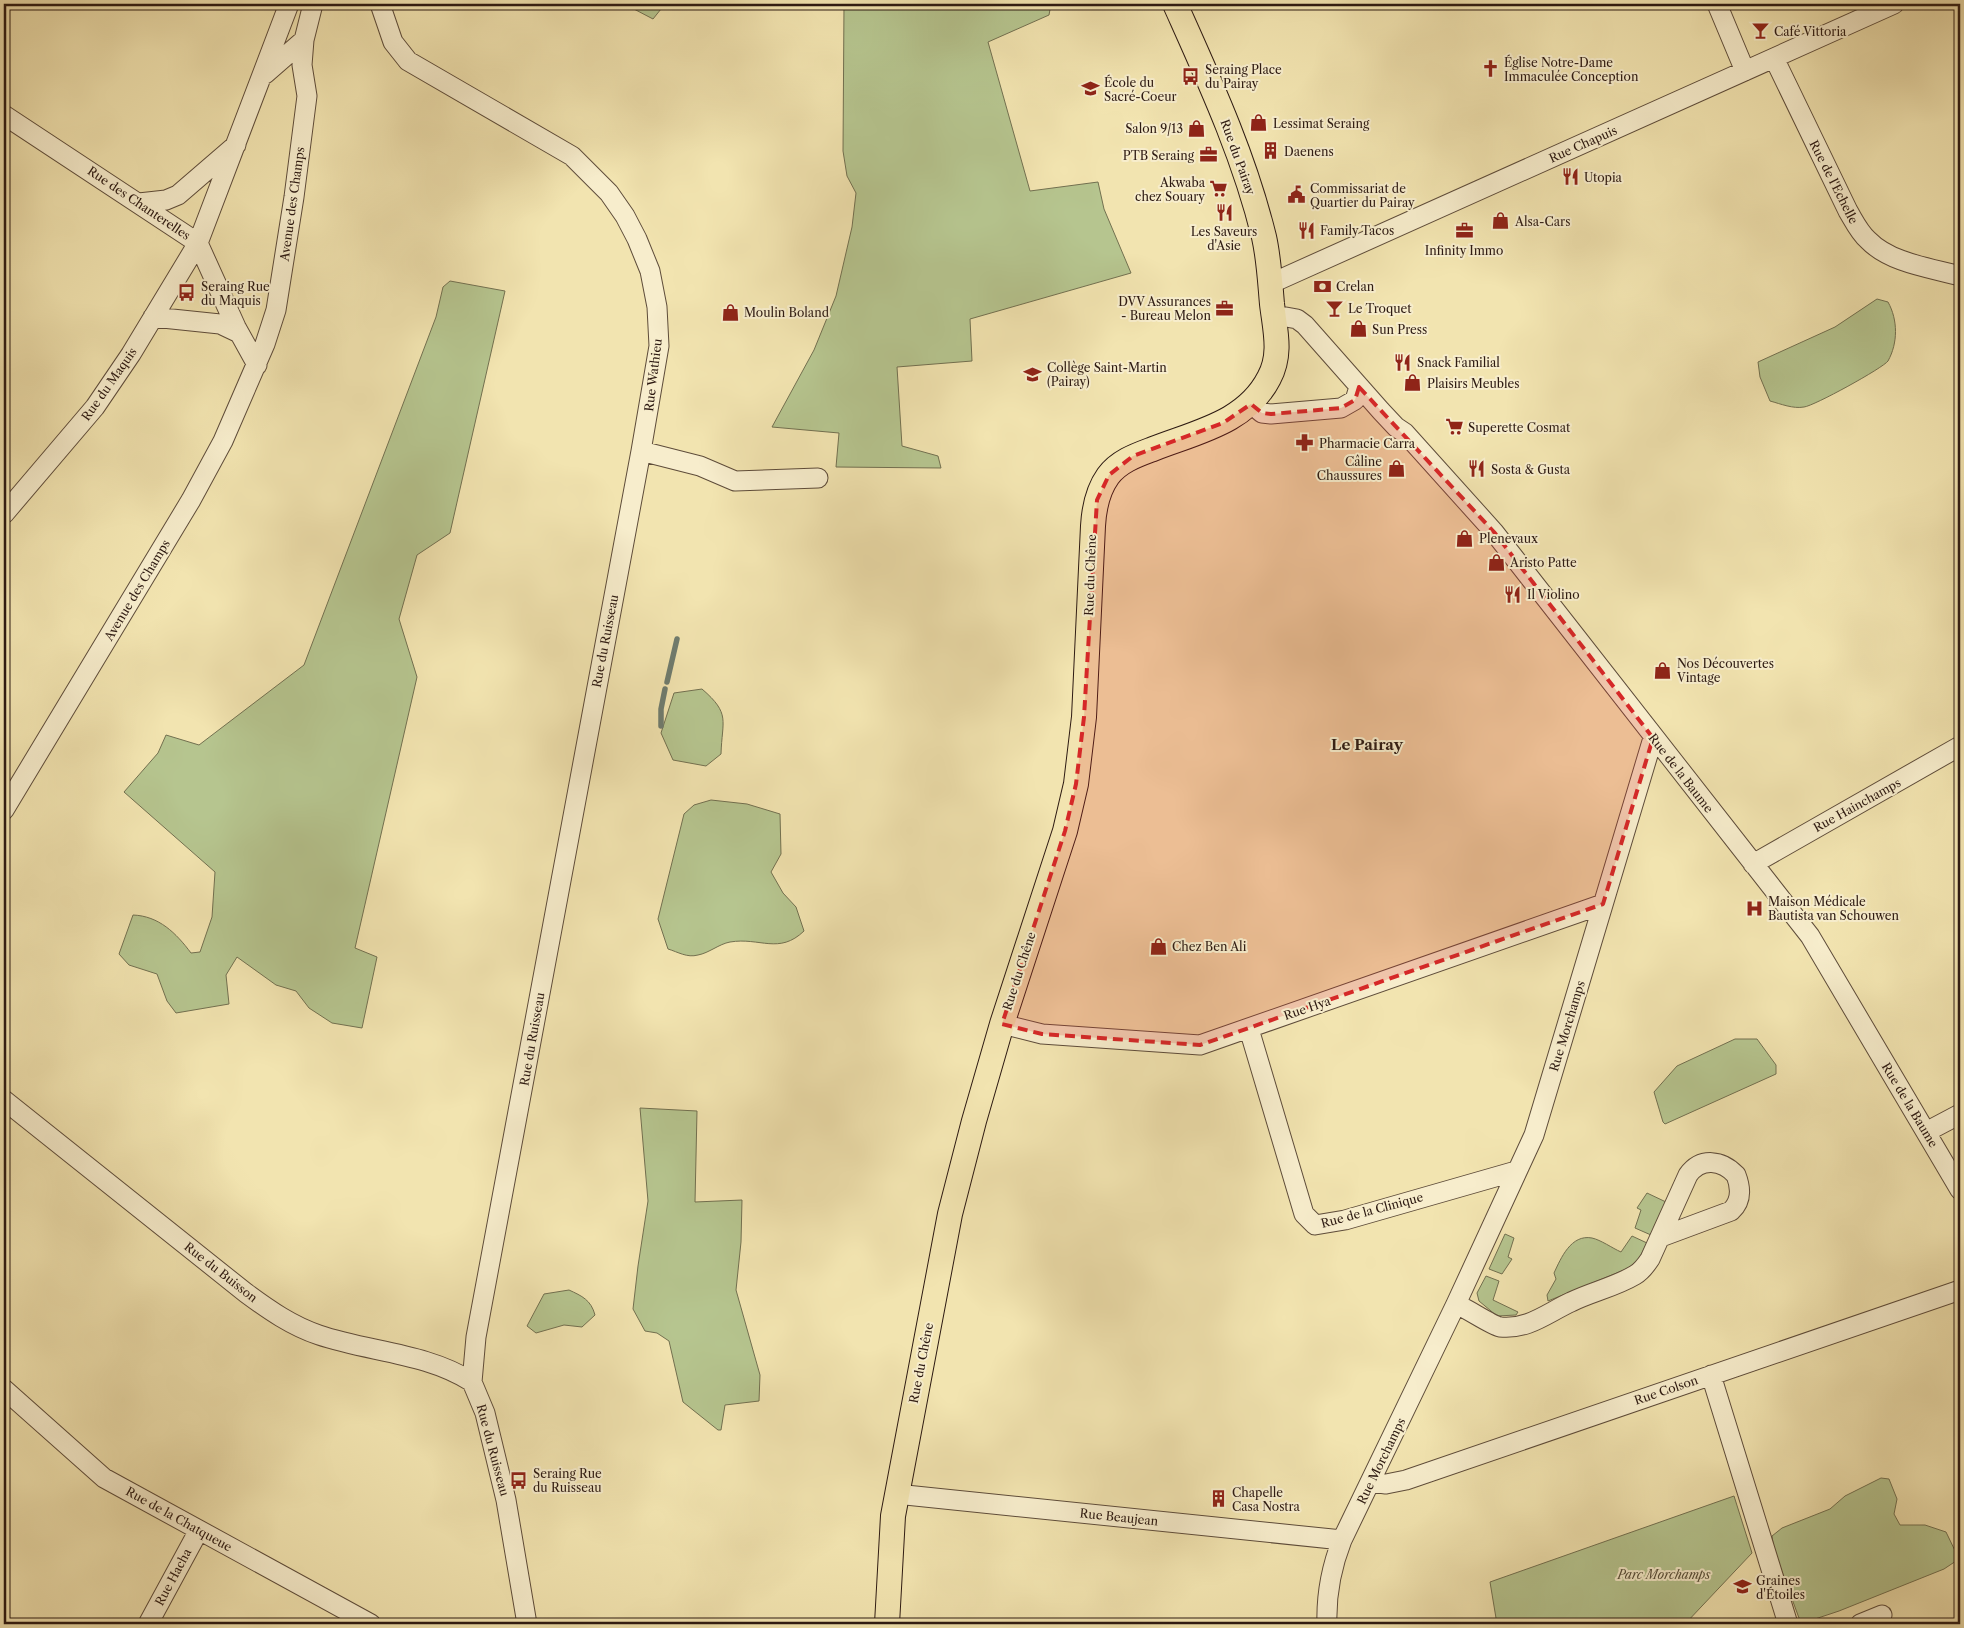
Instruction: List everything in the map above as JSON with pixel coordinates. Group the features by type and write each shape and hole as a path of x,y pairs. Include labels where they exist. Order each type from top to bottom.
{"main road":[{"name":"Rue du Pairay","path":"1175,4 1241,158 1264,237 1272,283 1274,318"},
{"name":"Rue du Chêne","path":"888,1624 890,1554 896,1494 948,1223 1002,1024 1065,831 1076,784 1084,717 1092,526 1099,494 1109,475 1133,456 1222,423 1239,414 1251,404 1270,378 1275,365 1277,351 1274,318"}],"street":[{"name":"Rue des Chanterelles","path":"4,114 198,242 290,4"},
{"path":"304,40 313,4"},
{"name":"Rue Wathieu","path":"380,4 393,42 408,61 572,156 609,193 625,216 637,239 650,272 657,306 659,346 641,451"},
{"path":"1716,4 1745,71"},
{"name":"Rue Chapuis","path":"1272,283 1894,4"},
{"name":"Rue des Chanterelles","path":"264,75 304,40"},
{"name":"Avenue des Champs","path":"4,810 192,500 223,441 257,365 278,302 304,119 306,96 303,76 304,40"},
{"name":"Rue de l'Echelle","path":"1774,58 1848,211 1860,231 1869,241 1896,258 1960,276"},
{"path":"264,75 276,68 288,65 298,70 303,76"},
{"path":"139,203 166,200 178,195 237,144"},
{"path":"198,242 239,333 257,365"},
{"name":"Rue du Maquis","path":"4,514 95,407 153,317 198,242"},
{"path":"153,317 220,324 239,333"},
{"name":"Rue de la Baume","path":"1274,318 1296,319 1305,325 1359,387 1396,427 1405,433 1494,532 1653,738 1810,936 1960,1190"},
{"path":"1251,404 1262,413 1271,414 1340,408 1355,400 1359,387"},
{"path":"641,451 700,466 735,481 818,478"},
{"name":"Rue du Ruisseau","path":"527,1624 504,1491 485,1413 472,1382 476,1337 641,451"},
{"name":"Rue Morchamps","path":"1327,1624 1327,1600 1332,1564 1342,1540 1456,1304 1534,1135 1653,738"},
{"name":"Rue Hainchamps","path":"1753,864 1960,746"},
{"name":"Rue Hya","path":"1002,1024 1042,1034 1200,1044 1249,1029 1603,904"},
{"name":"Rue de la Clinique","path":"1249,1029 1304,1214 1314,1226 1338,1222 1516,1171"},
{"name":"Rue du Buisson","path":"4,1100 246,1293 283,1319 320,1336 446,1368 472,1382"},
{"path":"1926,1132 1960,1114"},
{"path":"1456,1304 1499,1327 1527,1324 1571,1301 1635,1275 1650,1259 1694,1168 1710,1162 1721,1163 1736,1175 1740,1197 1737,1206 1731,1211 1661,1237"},
{"name":"Rue Colson","path":"1371,1482 1386,1484 1406,1480 1960,1290"},
{"path":"1711,1375 1788,1624"},
{"name":"Rue de la Chatqueue","path":"4,1389 96,1473 371,1624"},
{"name":"Rue Beaujean","path":"896,1494 1342,1540"},
{"name":"Rue Hacha","path":"148,1624 199,1530"},
{"path":"1860,1624 1882,1615"}],"highlighted area":[{"path":"1359,387 1494,532 1653,738 1603,904 1200,1045 1042,1034 1002,1024 1065,831 1076,784 1084,717 1097,500 1109,475 1133,456 1223,423 1251,404 1262,413 1271,414 1341,408 1355,400"}],"green space":[{"path":"635,4 665,4 653,19 632,8"},
{"path":"844,4 1051,4 1049,15 988,42 1030,191 1098,182 1104,209 1131,273 970,319 972,361 897,367 902,446 938,456 941,468 836,467 839,433 772,427 814,350 836,296 852,227 856,193 847,176 843,151"},
{"path":"450,281 505,291 450,533 417,555 399,619 417,677 355,948 377,957 362,1028 332,1023 309,1008 296,991 276,985 237,957 226,975 229,1004 176,1013 167,1001 157,974 129,965 119,954 133,915 159,922 173,932 191,953 200,952 212,917 215,872 124,792 158,753 166,735 199,745 304,665 436,317 443,287"},
{"path":"1877,299 1888,302 1894,316 1896,332 1894,347 1888,361 1834,394 1810,405 1796,407 1770,401 1760,377 1758,362 1835,327"},
{"path":"702,689 717,705 723,718 721,754 706,766 673,760 661,733 674,693"},
{"path":"711,800 747,804 780,814 781,854 771,872 783,893 796,907 804,931 795,938 778,944 730,942 694,956 668,949 658,919 684,814 694,805"},
{"path":"1735,1039 1757,1039 1776,1065 1776,1074 1665,1124 1654,1092 1677,1066"},
{"path":"640,1108 697,1111 695,1202 742,1200 741,1242 736,1290 760,1375 759,1401 725,1405 721,1430 718,1430 683,1402 669,1341 657,1333 645,1331 633,1309 648,1201"},
{"path":"1647,1193 1666,1202 1651,1235 1635,1228 1641,1210 1637,1208"},
{"path":"1505,1234 1514,1238 1508,1257 1512,1259 1502,1274 1489,1269"},
{"path":"1632,1236 1647,1243 1639,1259 1629,1268 1548,1301 1547,1295 1556,1279 1554,1273 1564,1254 1573,1243 1585,1238 1592,1238 1621,1252"},
{"path":"1486,1276 1499,1281 1493,1300 1518,1312 1516,1315 1497,1316 1479,1301 1477,1293"},
{"path":"569,1290 585,1299 595,1315 582,1327 564,1325 536,1333 527,1326 544,1294"},
{"path":"1881,1478 1889,1479 1897,1499 1894,1514 1900,1525 1925,1525 1946,1532 1959,1559 1944,1569 1839,1611 1806,1622 1799,1618 1774,1550 1772,1536 1782,1528 1830,1509 1845,1496"},
{"name":"Parc Morchamps","path":"1734,1496 1752,1553 1685,1624 1497,1624 1490,1582"}],"waterway":[{"path":"667,682 677,639"},
{"path":"661,726 661,709 665,689"}],"place":[{"name":"Café Vittoria","path":"1760,31"},
{"name":"Église Notre-Dame Immaculée Conception","path":"1490,69"},
{"name":"Seraing Place du Pairay","path":"1191,76"},
{"name":"École du Sacré-Coeur","path":"1090,89"},
{"name":"Lessimat Seraing","path":"1259,123"},
{"name":"Salon 9/13","path":"1197,128"},
{"name":"Daenens","path":"1270,151"},
{"name":"PTB Seraing","path":"1208,155"},
{"name":"Utopia","path":"1570,177"},
{"name":"Akwaba chez Souary","path":"1219,189"},
{"name":"Commissariat de Quartier du Pairay","path":"1296,195"},
{"name":"Les Saveurs d'Asie","path":"1224,212"},
{"name":"Alsa-Cars","path":"1501,221"},
{"name":"Family Tacos","path":"1306,230"},
{"name":"Infinity Immo","path":"1464,231"},
{"name":"Crelan","path":"1322,286"},
{"name":"Seraing Rue du Maquis","path":"187,293"},
{"name":"DVV Assurances - Bureau Melon","path":"1225,308"},
{"name":"Le Troquet","path":"1334,308"},
{"name":"Moulin Boland","path":"730,312"},
{"name":"Sun Press","path":"1358,329"},
{"name":"Snack Familial","path":"1403,362"},
{"name":"Collège Saint-Martin (Pairay)","path":"1033,374"},
{"name":"Plaisirs Meubles","path":"1413,383"},
{"name":"Superette Cosmat","path":"1454,427"},
{"name":"Pharmacie Carra","path":"1305,443"},
{"name":"Câline Chaussures","path":"1396,468"},
{"name":"Sosta & Gusta","path":"1477,469"},
{"name":"Plenevaux","path":"1465,538"},
{"name":"Aristo Patte","path":"1496,562"},
{"name":"Il Violino","path":"1513,594"},
{"name":"Nos Découvertes Vintage","path":"1663,670"},
{"name":"Maison Médicale Bautista van Schouwen","path":"1754,908"},
{"name":"Chez Ben Ali","path":"1158,946"},
{"name":"Seraing Rue du Ruisseau","path":"519,1480"},
{"name":"Chapelle Casa Nostra","path":"1218,1499"},
{"name":"Graines d'Étoiles","path":"1742,1587"}],"district":[{"name":"Le Pairay","path":"1367,744"}]}
